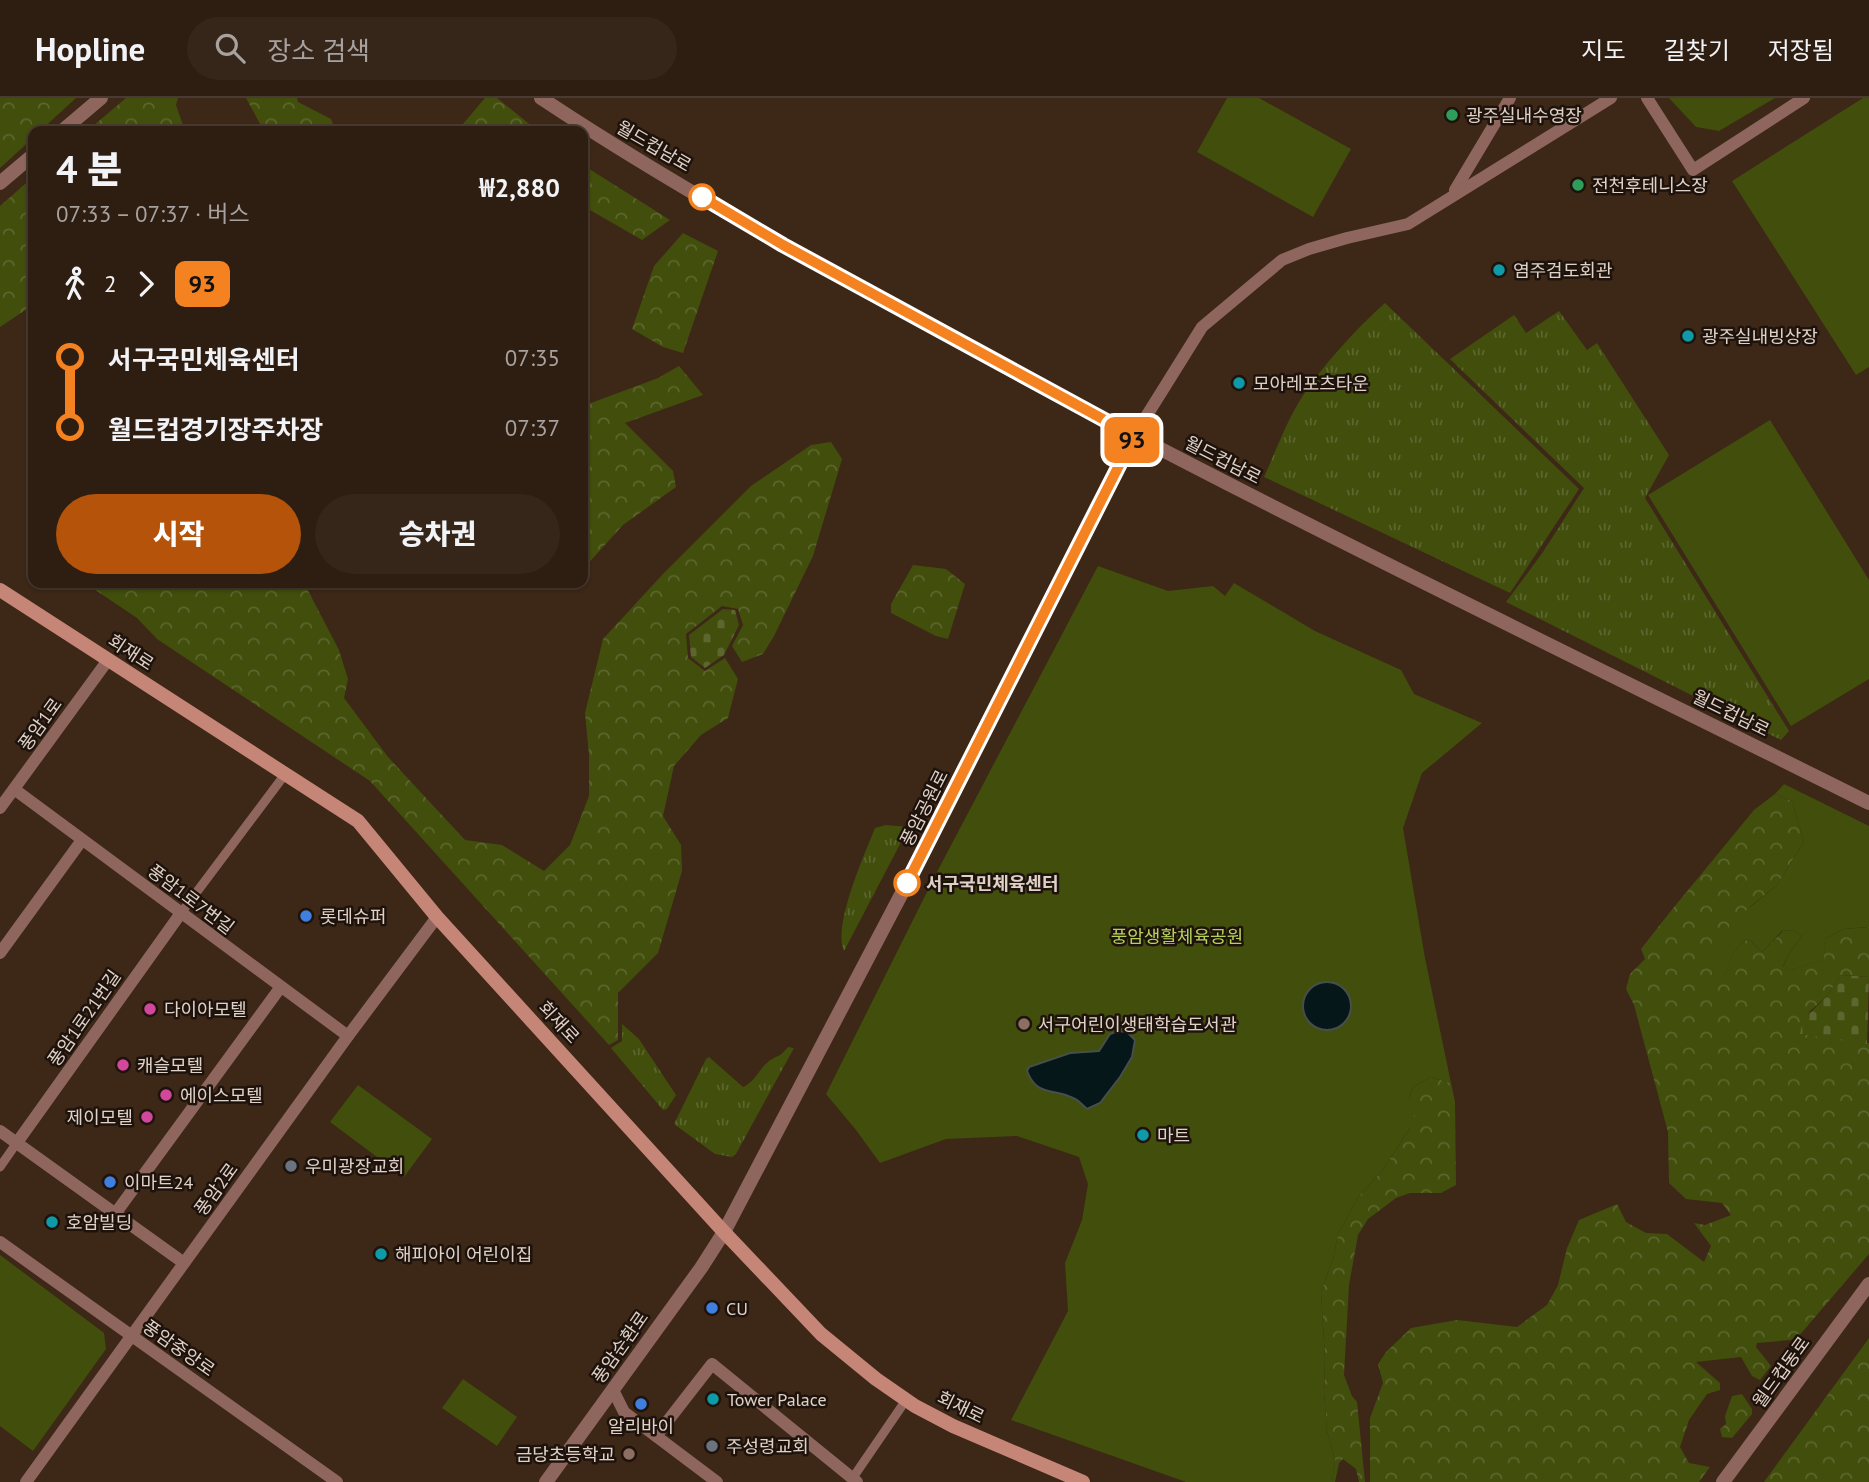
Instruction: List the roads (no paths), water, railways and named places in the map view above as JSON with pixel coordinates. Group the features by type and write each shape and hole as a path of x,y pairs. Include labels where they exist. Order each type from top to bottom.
{"main road":[{"name":"회재로","path":"0,590 358,821 437,918 821,1334 906,1400 953,1426 1083,1482"}],"street":[{"path":"68,126 102,98"},
{"name":"월드컵남로","path":"541,98 583,126"},
{"path":"1454,193 1510,98"},
{"path":"1134,436 1202,327 1282,260 1309,249 1408,223 1611,98"},
{"path":"1647,98 1693,170 1804,98"},
{"name":"월드컵남로","path":"588,129 783,245 1134,436 1869,803"},
{"path":"0,183 28,159"},
{"name":"풍암공원로","path":"724,1232 924,851 1134,436"},
{"name":"풍암1로","path":"0,808 108,660"},
{"path":"181,913 286,773"},
{"name":"풍암1로7번길","path":"14,789 348,1036"},
{"path":"0,953 82,840"},
{"name":"풍암1로21번길","path":"0,1167 181,913"},
{"name":"풍암2로","path":"26,1482 348,1036 437,918"},
{"path":"115,1214 280,988"},
{"path":"0,1131 184,1263"},
{"name":"풍암순환로","path":"546,1482 724,1232"},
{"name":"풍암중앙로","path":"0,1242 337,1482"},
{"name":"월드컵동로","path":"1723,1482 1869,1284"},
{"path":"656,1436 712,1364 853,1481 906,1400"},
{"path":"613,1390 624,1412 717,1482"}],"place":[{"name":"광주실내수영장","path":"1452,115"},
{"name":"전천후테니스장","path":"1578,185"},
{"name":"염주검도회관","path":"1499,270"},
{"name":"광주실내빙상장","path":"1688,336"},
{"name":"모아레포츠타운","path":"1239,383"},
{"name":"서구국민체육센터","path":"907,883"},
{"name":"롯데슈퍼","path":"306,916"},
{"name":"다이아모텔","path":"150,1009"},
{"name":"서구어린이생태학습도서관","path":"1024,1024"},
{"name":"캐슬모텔","path":"123,1065"},
{"name":"에이스모텔","path":"166,1095"},
{"name":"제이모텔","path":"147,1117"},
{"name":"마트","path":"1143,1135"},
{"name":"우미광장교회","path":"291,1166"},
{"name":"이마트24","path":"110,1182"},
{"name":"호암빌딩","path":"52,1222"},
{"name":"해피아이 어린이집","path":"381,1254"},
{"name":"CU","path":"712,1308"},
{"name":"Tower Palace","path":"713,1399"},
{"name":"알리바이","path":"641,1404"},
{"name":"주성령교회","path":"712,1446"},
{"name":"금당초등학교","path":"629,1454"}],"park label":[{"name":"풍암생활체육공원","path":"1177,936"}]}
